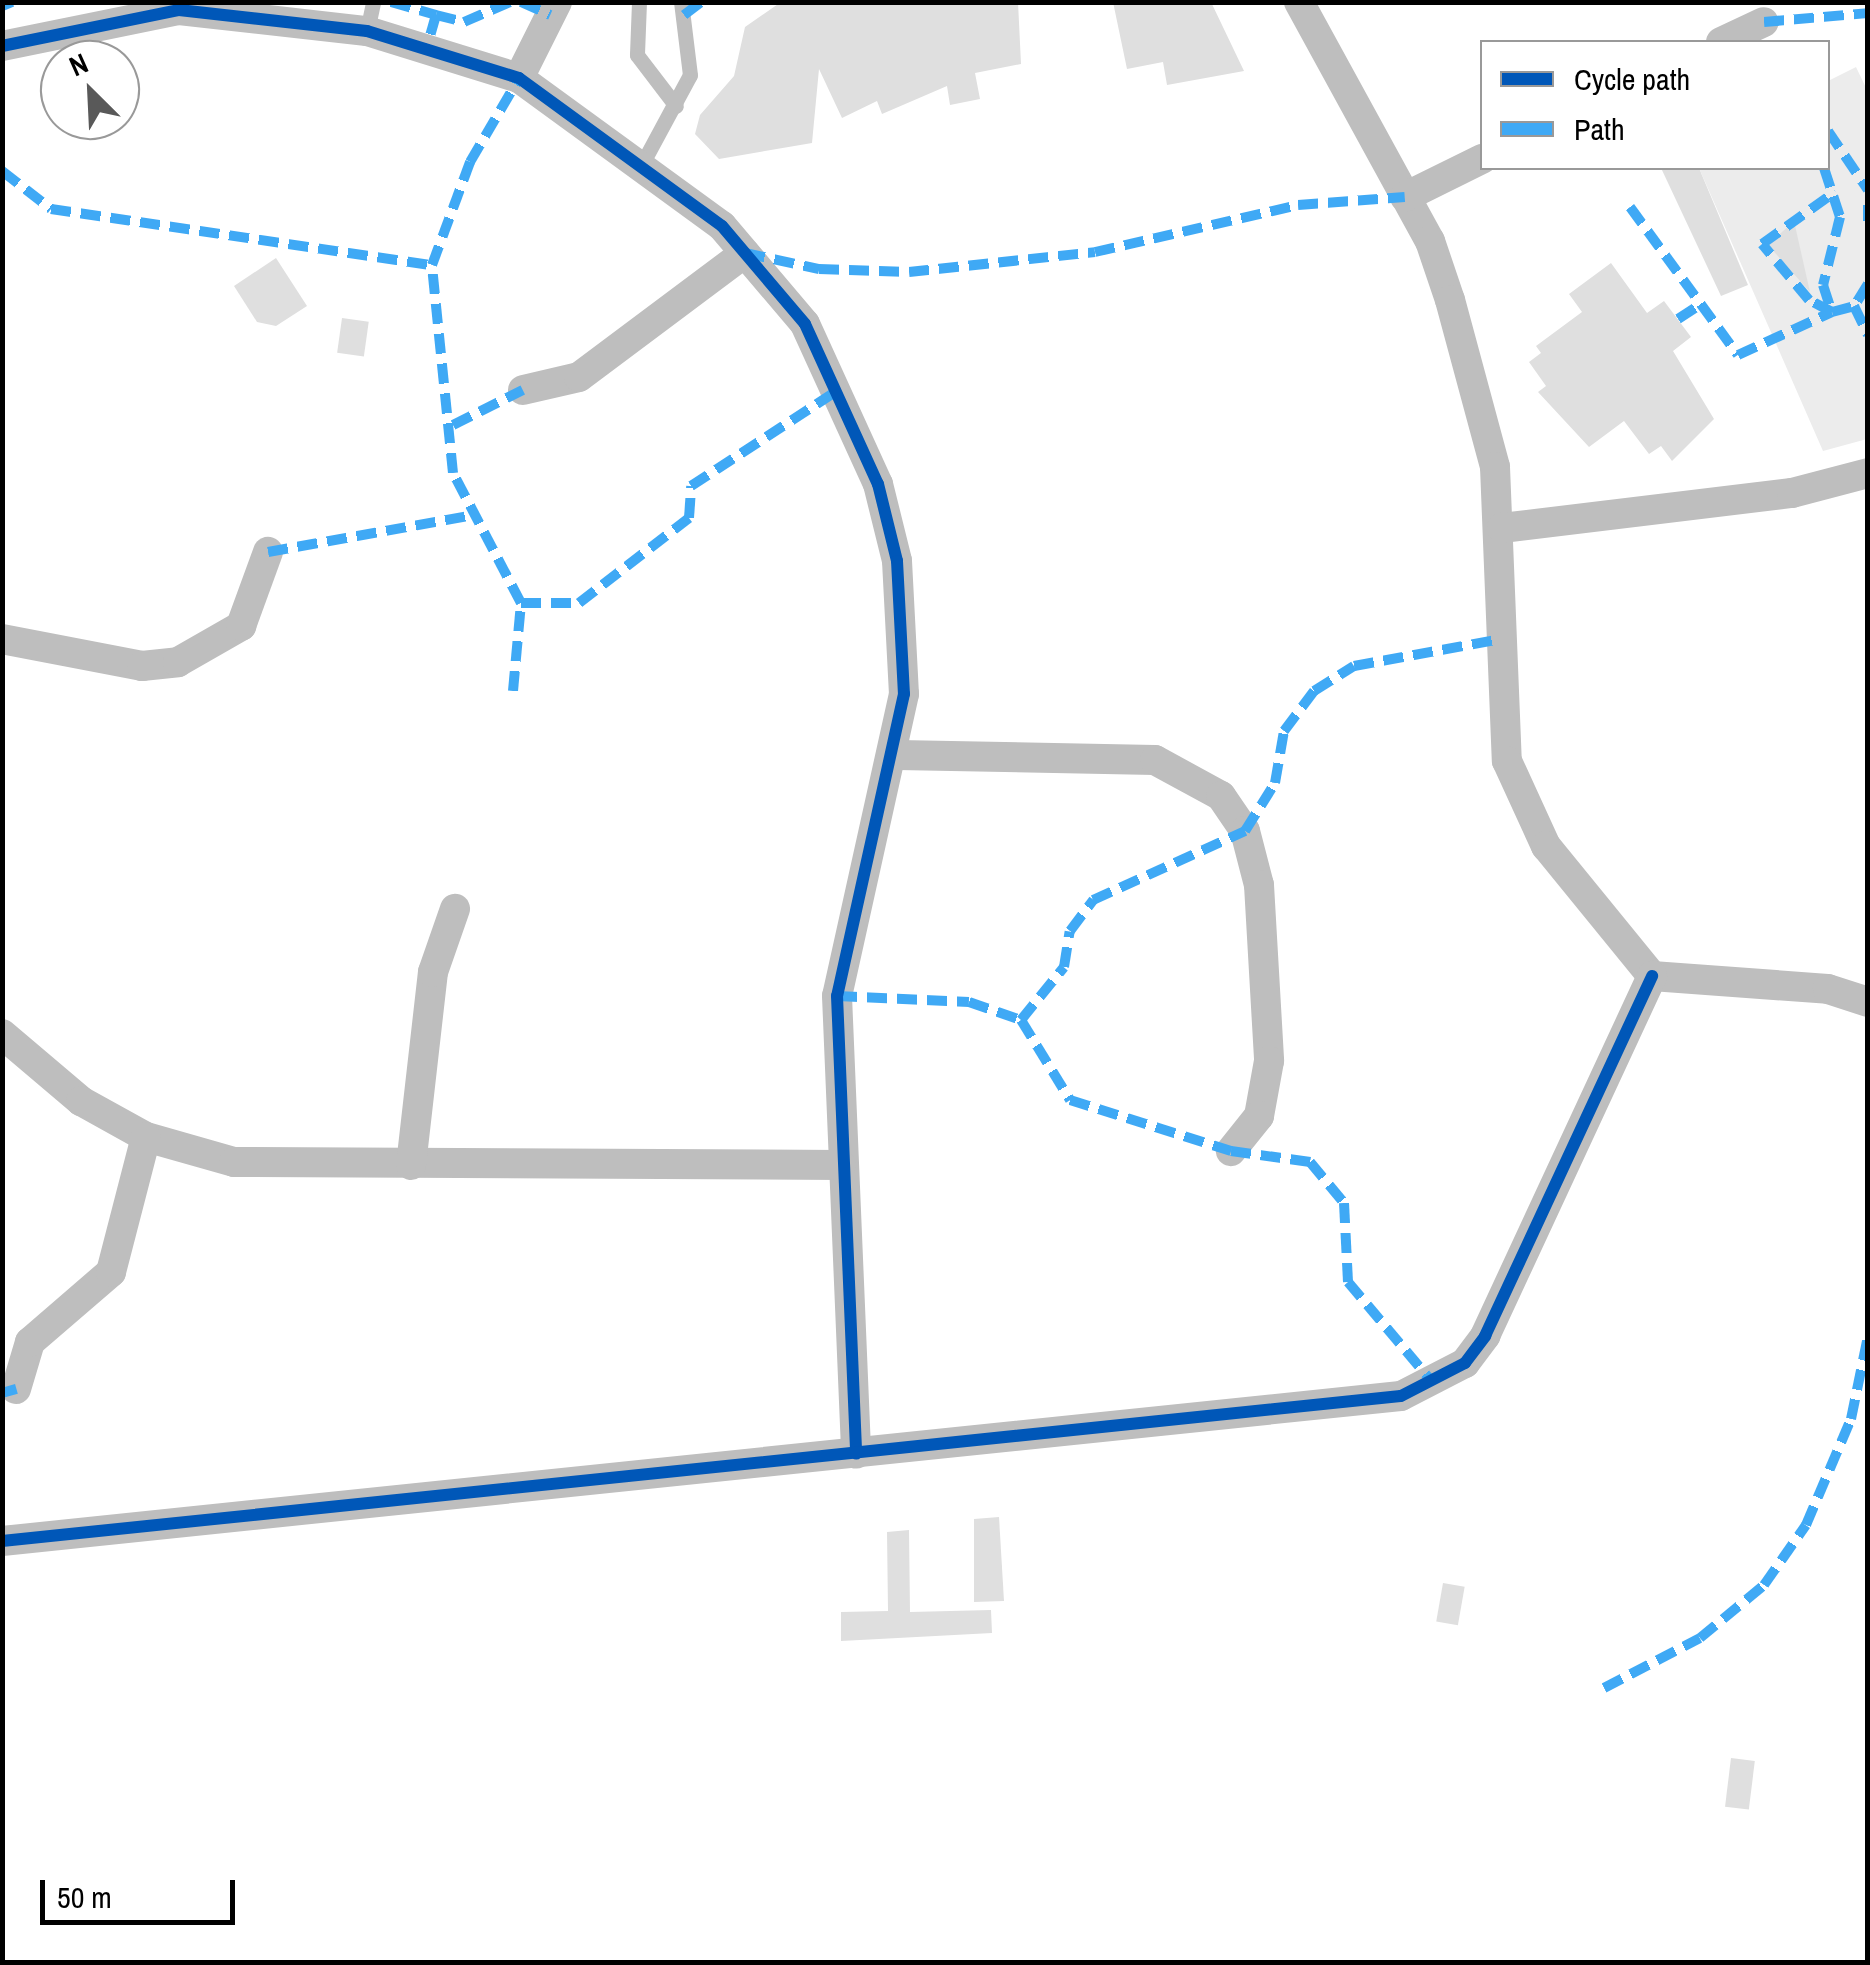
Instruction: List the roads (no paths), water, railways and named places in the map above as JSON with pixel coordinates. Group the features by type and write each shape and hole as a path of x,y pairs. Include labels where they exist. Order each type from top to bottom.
{"street":[{"path":"519,78 558,2"},
{"path":"1300,2 1406,196 1450,300 1502,528 1507,761 1546,846 1652,976 1828,990 1868,1002"},
{"path":"2,46 126,10 370,16 519,78 642,164 745,253 822,354 878,484 898,578 898,755 840,958 841,1165 856,1454"},
{"path":"1725,40 1764,22"},
{"path":"1406,196 1480,160"},
{"path":"523,390 579,378 745,253"},
{"path":"1502,528 1792,493 1868,473"},
{"path":"2,639 142,666 178,662 241,626 268,552"},
{"path":"898,755 1155,760 1221,796 1245,831 1258,885 1270,1061 1258,1116 1231,1151"},
{"path":"411,1165 433,972 455,909"},
{"path":"2,1541 1356,1405 1400,1396 1465,1363 1507,1295 1652,976"},
{"path":"2,1034 81,1101 146,1137 234,1162 841,1165"},
{"path":"16,1390 30,1342 112,1272 146,1137"}],"lane":[{"path":"639,2 637,55 676,106"},
{"path":"642,164 690,75 682,2"}]}
